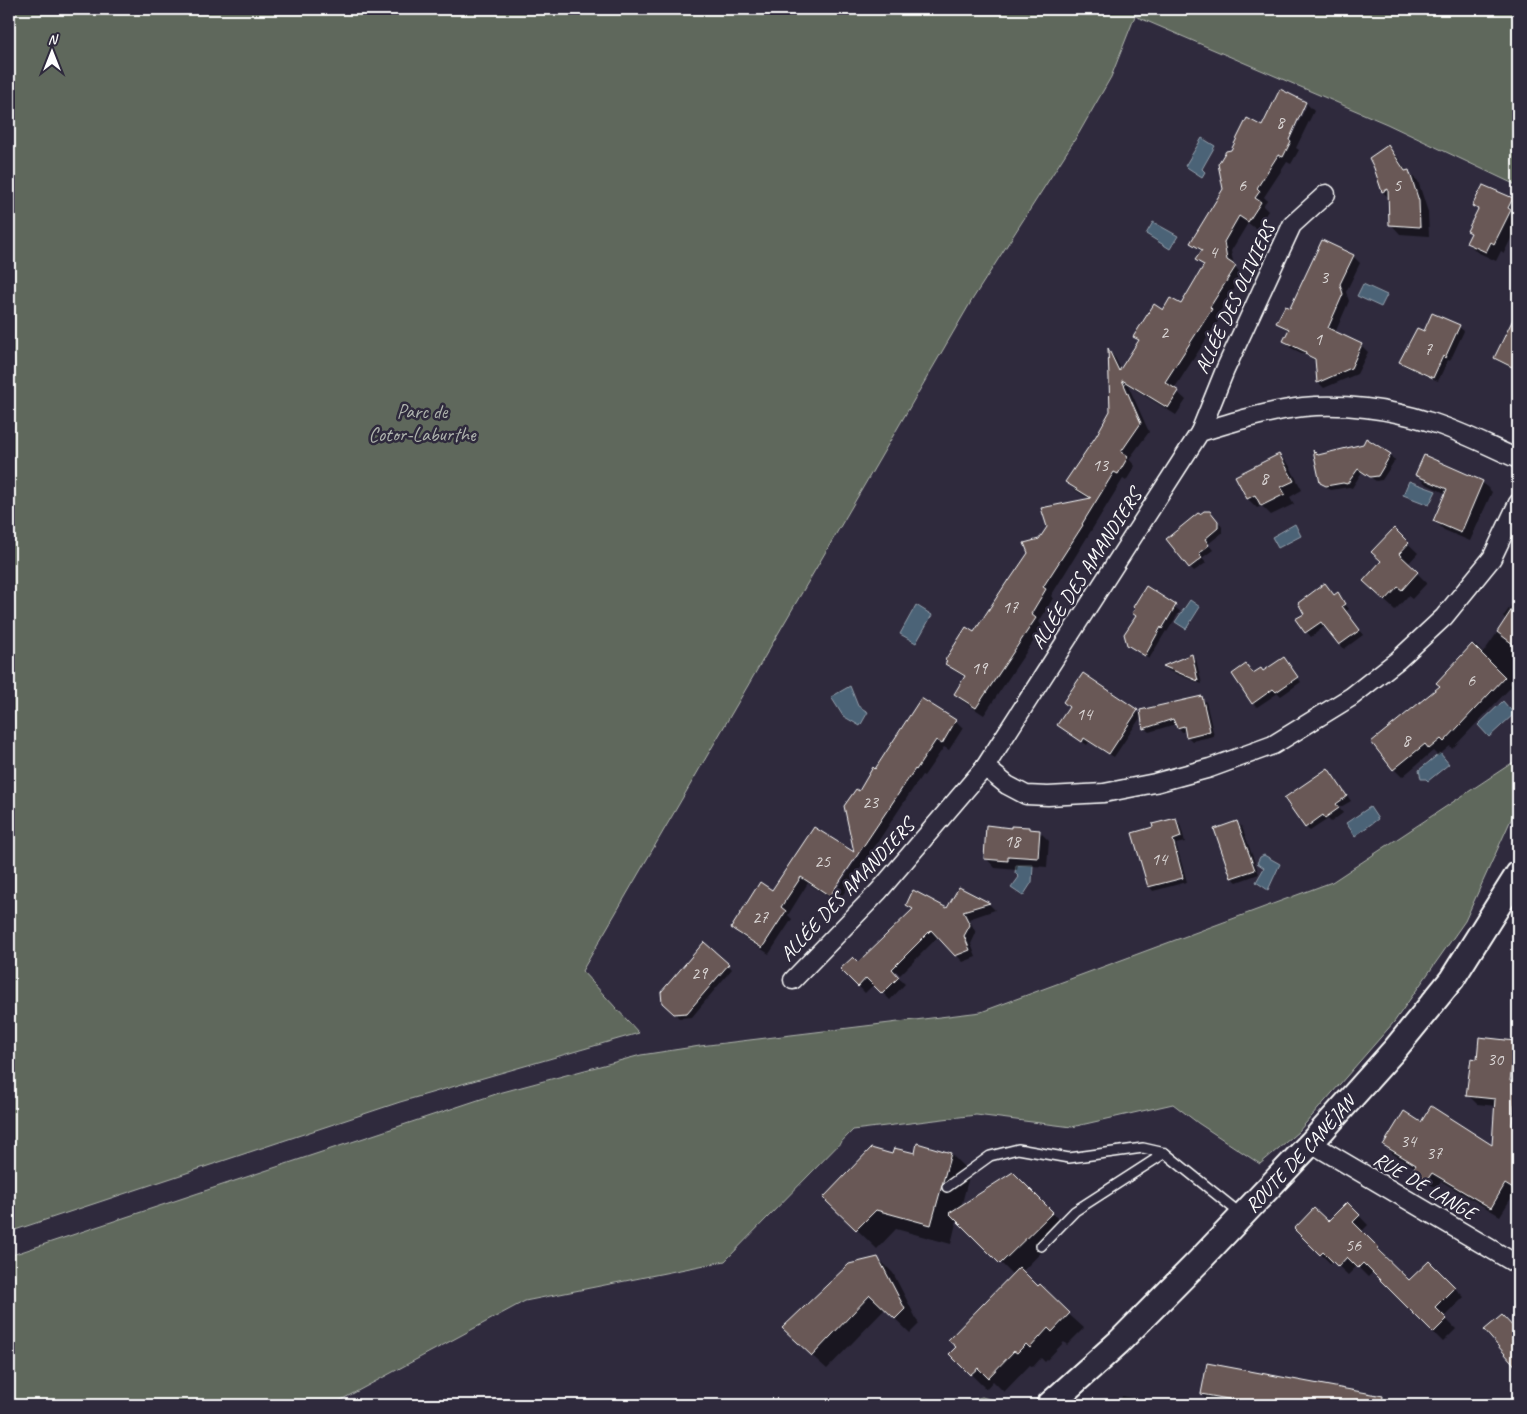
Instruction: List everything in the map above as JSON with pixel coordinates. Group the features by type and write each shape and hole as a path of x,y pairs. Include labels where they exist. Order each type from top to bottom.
{"street":[{"name":"ALLÉE DES OLIVIERS","path":"1200,432 1225,370 1292,225 1326,194"},
{"path":"1200,432 1258,416 1302,407 1328,406 1398,414 1427,421 1457,432 1518,460"},
{"name":"ALLÉE DES AMANDIERS","path":"793,980 879,891 985,767 1200,432"},
{"path":"985,767 1007,785 1026,795 1048,796 1104,793 1155,783 1210,768 1273,745 1352,697 1398,660 1444,617 1492,558 1518,503"},
{"name":"ROUTE DE CANÉJAN","path":"1049,1405 1119,1342 1242,1216 1396,1048 1452,979 1518,874"},
{"name":"RUE DE LANGE","path":"1310,1143 1518,1265"}],"lane":[{"path":"947,1186 990,1156 1018,1149 1069,1158 1143,1148 1165,1153 1242,1216"},
{"path":"1041,1246 1075,1211 1165,1153"}],"green space":[{"name":"Parc de Cotor-Laburthe","path":"9,9 1518,9 1518,186 1387,124 1135,16 1111,77 1079,133 972,300 582,971 639,1033 400,1102 9,1232"},
{"path":"1518,759 1518,804 1465,921 1394,1022 1298,1132 1260,1164 1173,1104 1072,1127 976,1115 853,1130 725,1261 525,1301 339,1401 340,1405 9,1405 9,1256 499,1093 641,1055 700,1046 981,1012 1332,882"},
{"path":"982,1397 1012,1405 949,1405"}],"water":[{"path":"1202,138 1215,146 1202,169 1205,172 1202,177 1185,166"},
{"path":"1153,222 1178,236 1170,249 1146,234"},
{"path":"1363,284 1387,295 1381,307 1357,296"},
{"path":"1409,481 1436,491 1429,505 1403,495"},
{"path":"1295,524 1301,536 1278,548 1272,537"},
{"path":"1190,600 1200,607 1186,629 1175,622"},
{"path":"916,605 932,615 916,643 900,634"},
{"path":"850,686 858,706 868,712 860,726 843,716 831,697"},
{"path":"1503,701 1514,714 1489,737 1478,725"},
{"path":"1440,753 1449,764 1428,781 1421,779 1419,770"},
{"path":"1370,807 1378,819 1355,836 1346,823"},
{"path":"1264,855 1280,864 1268,890 1256,882 1264,868 1257,863 1260,857"},
{"path":"1016,865 1033,865 1032,882 1023,896 1011,888 1019,877 1015,873"}],"building":[{"path":"1280,89 1306,102 1283,157 1278,155 1257,188 1260,191 1255,198 1261,202 1248,222 1239,216 1224,242 1227,260 1236,266 1210,307 1212,309 1165,382 1179,391 1168,408 1122,380 1141,423 1121,452 1128,457 1118,474 1114,472 1043,587 1046,589 1031,614 1036,618 976,708 954,694 965,676 945,664 947,661 945,660 966,627 974,632 1028,553 1024,543 1039,539 1047,527 1041,508 1091,498 1065,482 1096,436 1110,411 1108,348 1119,371 1139,340 1133,337 1154,304 1163,310 1170,298 1181,304 1204,265 1195,260 1202,250 1190,243 1223,189 1218,164 1226,151 1231,150 1247,118 1262,126"},
{"path":"1388,145 1405,171 1409,170 1419,201 1420,227 1389,225 1388,189 1382,192 1369,158"},
{"path":"1483,185 1513,198 1508,208 1511,210 1494,244 1491,242 1486,252 1466,243 1471,233 1467,231 1478,209 1472,206"},
{"path":"1322,240 1354,255 1340,284 1343,294 1328,328 1362,344 1351,368 1317,383 1315,359 1305,354 1306,352 1283,341 1289,329 1276,323 1285,306 1290,308"},
{"path":"1518,309 1518,370 1494,358"},
{"path":"1432,313 1460,325 1445,358 1443,356 1433,378 1399,362 1417,328 1424,331"},
{"path":"1366,438 1391,454 1378,476 1370,477 1358,469 1347,484 1326,486 1320,483 1313,450 1318,455 1363,444"},
{"path":"1279,454 1294,481 1281,487 1285,494 1261,506 1255,495 1247,499 1235,476"},
{"path":"1424,455 1483,481 1461,533 1433,521 1447,489 1415,475"},
{"path":"1204,511 1210,511 1218,521 1218,528 1205,539 1209,545 1199,553 1202,558 1189,568 1166,539 1198,513 1200,514"},
{"path":"1394,528 1409,543 1399,554 1418,572 1402,590 1398,587 1385,601 1363,581 1381,561 1371,552"},
{"path":"1325,583 1334,595 1338,592 1345,604 1342,606 1360,630 1339,645 1321,622 1305,633 1295,619 1304,614 1298,603"},
{"path":"1146,586 1176,605 1145,656 1127,645 1124,634 1136,616 1132,613 1135,609 1133,607"},
{"path":"1518,600 1518,648 1497,632"},
{"path":"1472,644 1505,677 1444,742 1441,739 1429,749 1425,744 1393,770 1371,742 1440,686 1436,683"},
{"path":"1192,654 1198,681 1163,666"},
{"path":"1284,657 1298,677 1276,692 1273,689 1252,704 1232,674 1246,664 1253,673 1261,668 1263,671"},
{"path":"1083,673 1138,710 1109,754 1084,738 1082,742 1057,725 1069,707 1063,702"},
{"path":"1202,696 1210,731 1186,737 1184,726 1177,728 1173,719 1143,729 1140,710"},
{"path":"921,698 956,720 942,744 936,740 915,769 830,896 801,877 781,907 786,911 762,948 731,928 760,882 772,890 814,827 854,852 844,806 856,789 859,791 873,767 875,769"},
{"path":"1328,768 1347,796 1336,804 1339,808 1325,818 1323,815 1305,828 1284,798"},
{"path":"1176,818 1181,837 1173,840 1183,878 1148,887 1132,833 1153,827 1152,824"},
{"path":"1237,821 1255,870 1231,878 1214,829"},
{"path":"986,825 1011,828 1011,826 1029,827 1029,829 1040,830 1038,858 1008,856 1008,861 984,859"},
{"path":"959,887 990,903 963,911 970,925 964,936 970,950 955,956 931,930 892,969 899,977 882,994 866,978 858,987 840,969 853,957 858,962 913,909 906,905 913,890 947,908"},
{"path":"704,942 729,964 687,1013 674,1014 662,1003 661,992"},
{"path":"1479,1037 1515,1041 1510,1081 1517,1082 1512,1125 1518,1129 1518,1192 1505,1184 1491,1208 1432,1173 1427,1180 1412,1171 1416,1165 1383,1145 1404,1111 1421,1122 1431,1106 1492,1145 1495,1099 1466,1096 1471,1058 1477,1059"},
{"path":"917,1143 951,1153 931,1225 876,1210 856,1230 823,1198 871,1148 892,1154 894,1148 915,1153"},
{"path":"1013,1172 1053,1212 1000,1264 949,1213"},
{"path":"1347,1202 1360,1215 1353,1222 1409,1280 1429,1261 1455,1287 1435,1307 1447,1319 1433,1333 1363,1263 1358,1268 1347,1257 1338,1267 1323,1252 1320,1255 1294,1229 1314,1208 1328,1221"},
{"path":"878,1257 905,1309 895,1319 870,1295 812,1356 782,1328 849,1264"},
{"path":"1019,1267 1070,1313 1052,1332 1048,1328 1030,1348 1026,1344 1017,1353 1014,1351 988,1378 978,1368 970,1375 949,1354 956,1347 948,1340"},
{"path":"1502,1315 1518,1332 1518,1369 1484,1330"},
{"path":"1207,1363 1383,1396 1382,1405 1260,1405 1201,1394"}]}
